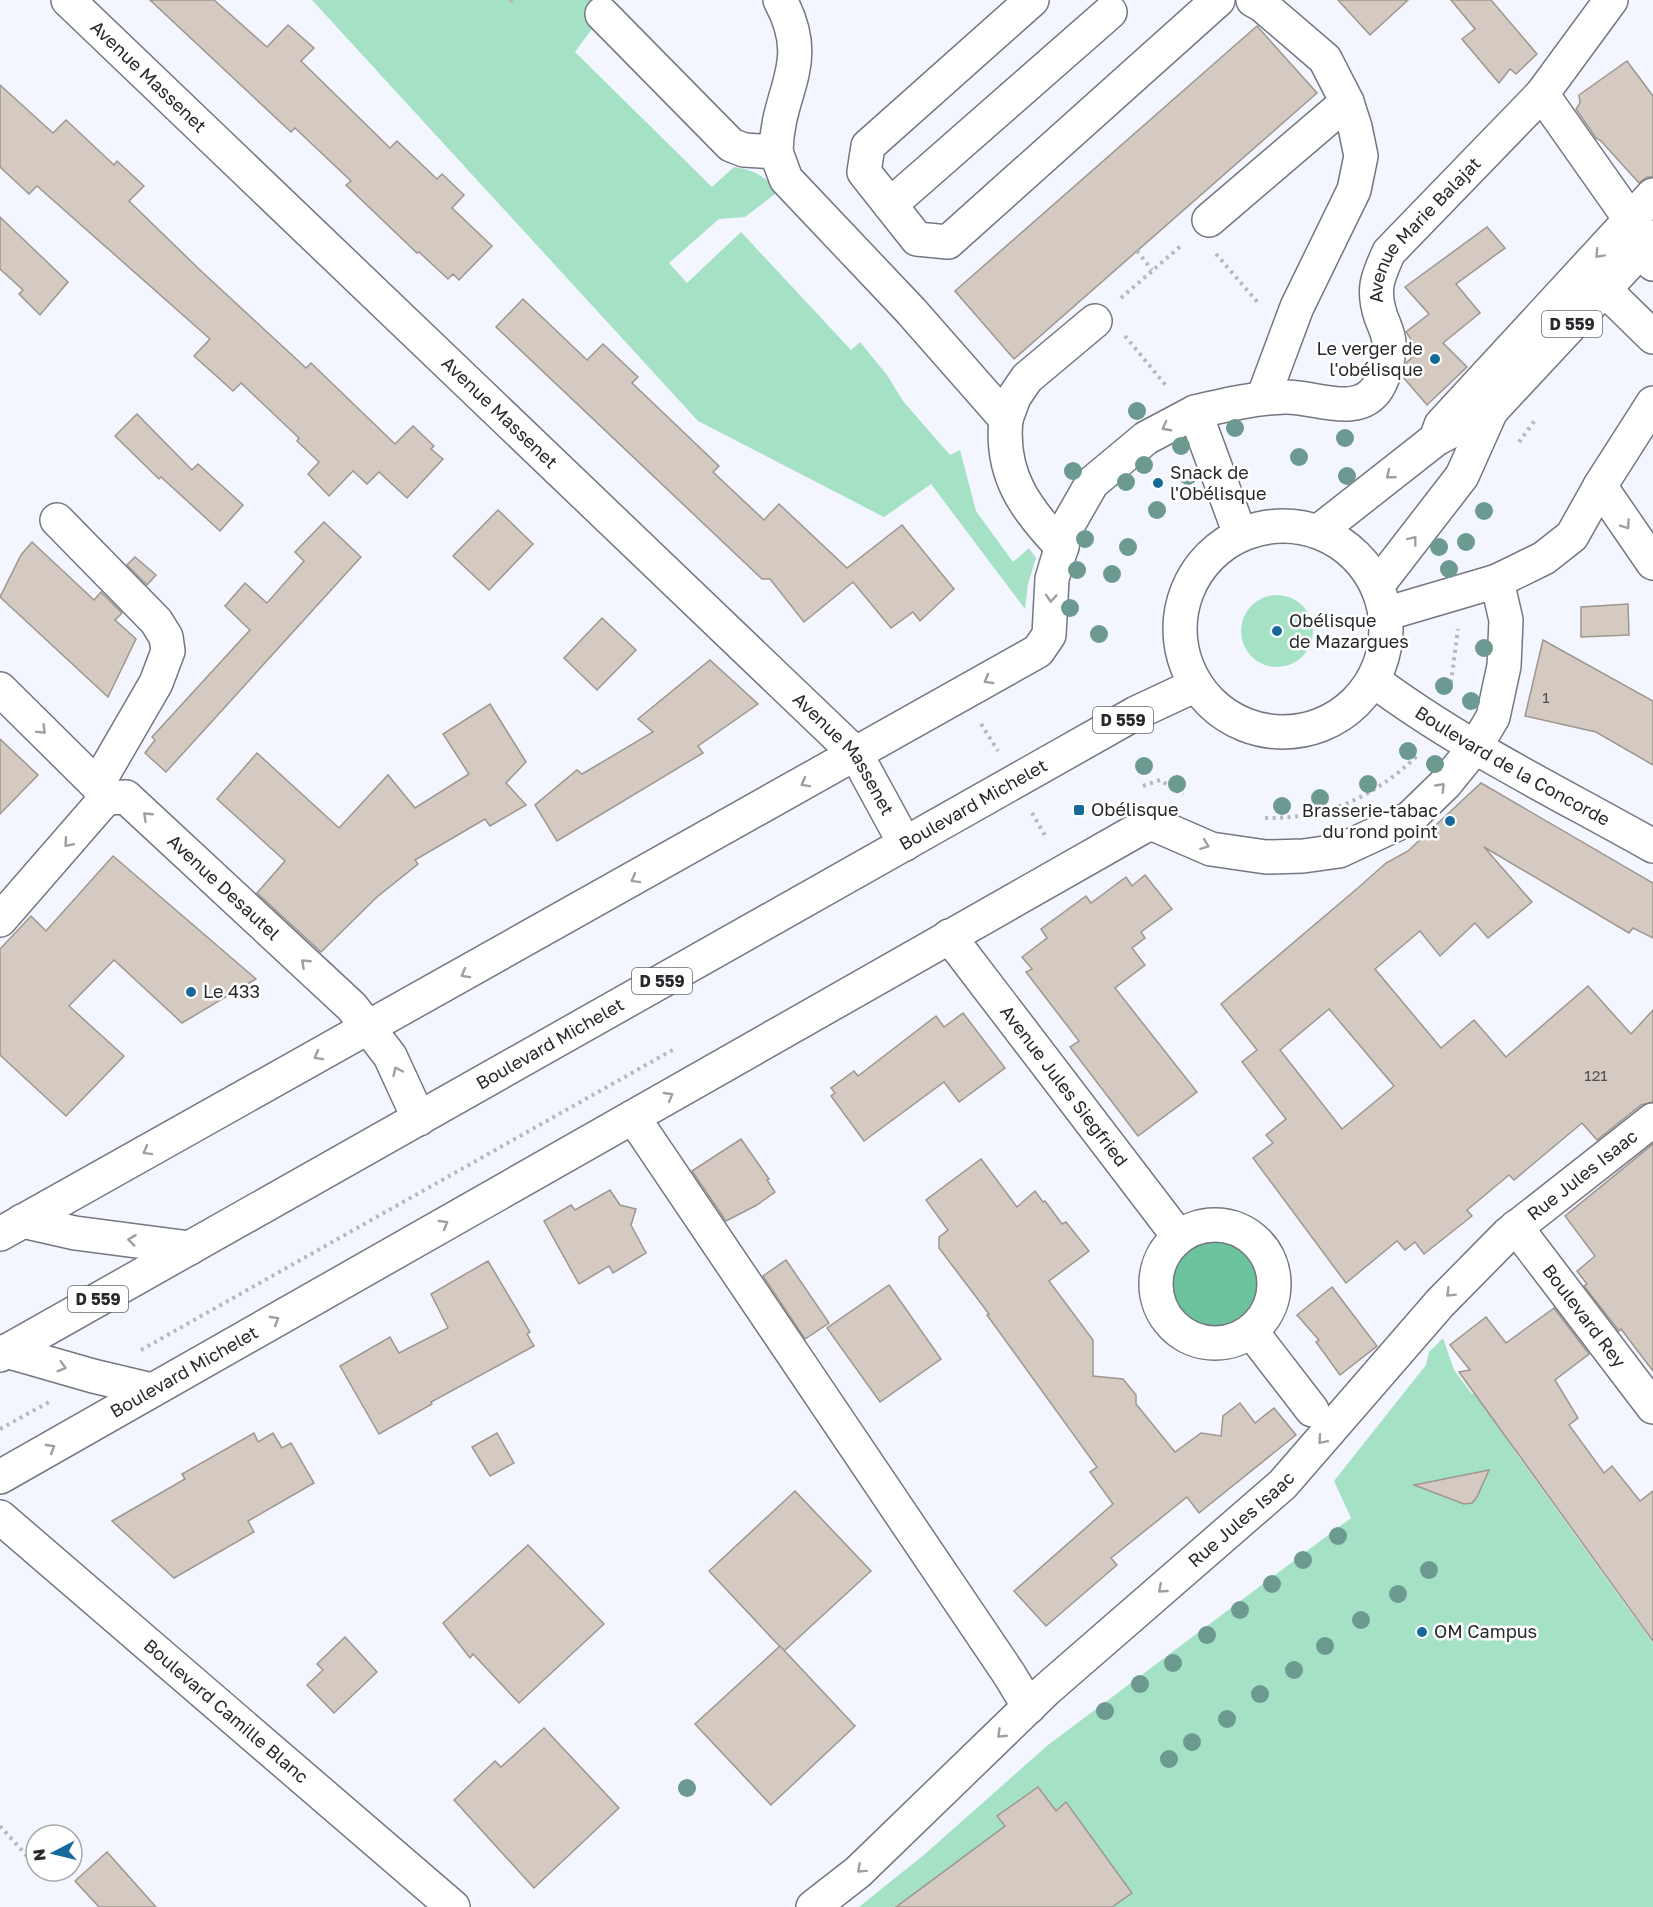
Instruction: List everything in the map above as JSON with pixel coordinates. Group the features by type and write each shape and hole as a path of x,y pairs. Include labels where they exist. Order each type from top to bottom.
{"street":[{"name":"Avenue Massenet","path":"68,0 856,754 905,844"},
{"path":"780,0 794,32 795,64 776,130 776,152 786,179 910,311 1006,419"},
{"path":"1032,0 868,146 864,172 917,239 948,242 1218,0"},
{"path":"1253,0 1262,4 1325,59 1347,102 1361,156 1354,190 1302,298 1263,398"},
{"name":"Avenue Marie Balajat","path":"856,754 1038,651 1049,635 1053,579 1068,525 1092,483 1146,438 1192,413 1263,398 1293,397 1339,404 1359,404 1375,391 1387,372 1389,341 1375,298 1380,271 1389,252 1542,94 1611,0"},
{"path":"890,205 1110,12"},
{"path":"602,14 731,145 744,150 776,152"},
{"path":"1542,94 1645,242"},
{"path":"1203,236 1347,102"},
{"path":"1436,439 1441,425 1645,242 1653,195"},
{"name":"D 559","path":"1381,600 1462,476 1491,411 1605,290 1645,242"},
{"path":"1605,290 1653,337"},
{"path":"1062,547 1034,517 1012,475 1006,457 1004,438 1006,419 1014,398 1027,378 1109,318"},
{"path":"1381,600 1497,581 1544,558 1572,536 1600,486 1653,403"},
{"name":"D 559","path":"1319,531 1436,439 1491,411"},
{"path":"1192,413 1240,534"},
{"path":"1600,486 1653,564"},
{"path":"0,920 102,792 156,683 168,651 166,637 156,621 57,520"},
{"path":"1293,525 1319,531 1343,544 1363,563 1381,600 1386,637 1382,659 1373,680 1357,701 1336,718 1312,728 1286,732 1259,730 1234,721 1212,705 1196,685 1182,652 1180,616 1190,582 1211,554 1240,534 1265,526 1293,525"},
{"path":"1476,746 1493,717 1504,666 1506,620 1497,581"},
{"name":"Boulevard de la Concorde","path":"1373,680 1402,702 1476,746 1653,846"},
{"name":"Boulevard Michelet","path":"3,1353 1136,713 1196,685"},
{"path":"0,689 102,792"},
{"name":"Boulevard Michelet","path":"0,1477 1151,823 1211,849 1266,857 1339,852 1410,818 1445,784 1476,746"},
{"path":"11,1227 856,754"},
{"name":"Avenue Desautel","path":"102,792 126,797 352,1007 390,1056 419,1119"},
{"name":"Avenue Jules Siegfried","path":"950,936 1179,1237"},
{"path":"633,1117 1029,1707"},
{"name":"Rue Jules Isaac","path":"813,1907 858,1872 1046,1690 1283,1484 1440,1303 1516,1227 1653,1120"},
{"path":"1216,1224 1235,1228 1252,1237 1265,1252 1272,1270 1274,1289 1271,1306 1261,1322 1251,1331 1240,1338 1224,1342 1205,1342 1187,1335 1172,1323 1161,1307 1156,1288 1158,1268 1167,1251 1179,1237 1197,1227 1216,1224"},
{"path":"11,1227 190,1248"},
{"name":"Boulevard Rey","path":"1516,1227 1653,1407"},
{"path":"1251,1331 1312,1410"},
{"path":"3,1353 152,1390"},
{"name":"Boulevard Camille Blanc","path":"0,1517 453,1907"}],"path":[{"path":"1192,413 1109,318 1152,270 1203,236 1287,334"},
{"path":"1137,251 1152,270"},
{"path":"1515,447 1543,410"},
{"path":"1452,678 1458,627"},
{"path":"1263,818 1313,814 1344,805 1372,792 1398,775 1421,752"},
{"path":"1139,787 1160,780 1186,797"},
{"path":"1036,821 1047,839"},
{"path":"1038,843 1057,833"},
{"path":"132,1355 686,1042"},
{"path":"0,1429 52,1400"},
{"path":"0,1826 24,1853"}],"green space":[{"path":"312,0 613,0 575,52 712,187 734,167 758,174 779,191 745,217 719,219 669,263 687,283 741,232 851,350 860,342 887,375 903,401 950,455 960,450 976,511 1013,562 1029,548 1036,558 1028,584 1025,609 931,484 884,517 698,421"},
{"path":"1277,595 1297,601 1307,611 1313,631 1307,651 1297,661 1277,667 1257,661 1247,651 1241,631 1247,611 1257,601"},
{"path":"1214,1240 1231,1243 1246,1253 1256,1268 1259,1285 1256,1302 1246,1317 1231,1327 1214,1330 1197,1327 1182,1317 1172,1302 1169,1285 1172,1268 1182,1253 1197,1243"},
{"name":"OM Campus","path":"1443,1338 1454,1370 1472,1394 1475,1392 1518,1456 1653,1643 1653,1907 859,1907 925,1854 1048,1745 1351,1518 1334,1481 1426,1365 1429,1352"}],"building":[{"path":"150,0 214,0 267,47 288,25 314,48 301,61 390,148 397,141 437,179 442,174 464,195 452,208 492,246 459,280 453,274 448,279 419,252 417,253 346,185 351,181 295,128 291,132"},
{"path":"1338,0 1408,0 1370,35"},
{"path":"1451,0 1491,0 1537,54 1516,74 1510,69 1499,83 1462,39 1475,29"},
{"path":"1257,26 1317,93 1014,359 955,291"},
{"path":"1627,61 1653,96 1653,177 1647,177 1639,183 1596,138 1576,109 1580,103 1579,95"},
{"path":"0,85 53,133 66,120 114,165 117,161 144,186 129,201 306,368 311,363 395,444 413,426 434,446 431,449 443,459 407,498 379,472 367,484 353,471 329,496 308,474 319,462 297,441 299,438 241,383 233,391 194,356 210,339 37,186 29,194 0,167"},
{"path":"0,217 68,282 40,315 19,294 23,290 0,269"},
{"path":"1487,227 1505,248 1456,284 1480,313 1443,343 1467,367 1427,405 1403,377 1406,363 1419,351 1406,332 1429,314 1405,287"},
{"path":"523,299 587,360 603,344 638,377 632,383 719,466 713,472 764,520 779,504 847,568 902,525 954,589 920,621 913,612 891,628 853,582 804,622 770,579 762,579 496,327"},
{"path":"137,414 192,470 198,464 243,505 220,531 161,477 159,479 115,436"},
{"path":"498,510 533,544 489,590 453,556"},
{"path":"324,522 361,557 166,772 145,753 155,740 152,737 250,630 225,606 245,583 267,603 304,561 295,552"},
{"path":"32,542 94,600 101,592 122,613 115,620 136,639 108,697 0,597 21,555"},
{"path":"135,557 156,575 147,585 127,565"},
{"path":"1628,604 1629,635 1581,637 1581,607"},
{"path":"602,618 636,650 597,690 564,658"},
{"path":"1543,640 1653,701 1653,765 1596,732 1525,716"},
{"path":"710,660 758,704 698,746 703,753 557,841 535,805 577,770 582,774 653,732 638,719"},
{"path":"490,704 526,762 506,783 526,805 490,826 485,819 415,860 418,864 377,897 321,952 257,893 285,861 217,799 257,753 339,828 388,775 415,808 469,774 443,734"},
{"path":"0,739 38,775 0,814"},
{"path":"1481,783 1653,883 1653,938 1633,928 1629,933 1484,847 1532,902 1488,938 1475,923 1440,956 1420,931 1375,969 1441,1048 1474,1020 1506,1057 1588,986 1631,1034 1653,1010 1653,1102 1641,1105 1597,1140 1582,1123 1514,1180 1509,1175 1467,1210 1472,1216 1424,1254 1415,1242 1405,1250 1397,1241 1346,1283 1253,1158 1273,1143 1266,1135 1286,1119 1242,1062 1257,1050 1221,1004 1386,863 1408,851","holes":["1329,1009 1394,1086 1342,1129 1280,1050"]},
{"name":"Le 433","path":"113,856 256,979 182,1023 114,960 69,1006 124,1056 66,1116 0,1055 0,949 31,916 46,931"},
{"path":"1145,875 1172,909 1141,932 1145,938 1132,948 1145,965 1115,988 1197,1092 1138,1136 1070,1047 1079,1041 1026,972 1032,969 1022,957 1047,938 1041,929 1086,896 1091,903 1126,877 1132,886"},
{"path":"963,1013 1005,1068 959,1102 944,1082 864,1141 831,1096 835,1093 831,1088 854,1071 858,1076 936,1016 944,1027"},
{"path":"741,1139 769,1179 767,1180 775,1192 757,1205 726,1221 692,1171"},
{"path":"1653,1144 1653,1371 1584,1286 1587,1284 1577,1271 1595,1256 1565,1216"},
{"path":"981,1159 1017,1207 1035,1191 1062,1224 1066,1222 1089,1251 1049,1281 1093,1340 1093,1376 1123,1379 1136,1395 1136,1404 1175,1452 1201,1433 1221,1436 1223,1416 1240,1403 1255,1423 1274,1408 1296,1435 1199,1513 1187,1497 1111,1558 1117,1565 1046,1626 1014,1591 1113,1504 1090,1472 1097,1467 987,1315 989,1314 939,1248 939,1237 948,1230 926,1200"},
{"path":"610,1190 620,1205 636,1209 631,1225 646,1253 613,1273 609,1266 579,1284 544,1221 571,1205 575,1210"},
{"path":"786,1260 829,1323 805,1339 763,1276"},
{"path":"488,1261 530,1332 527,1334 534,1346 431,1402 432,1404 379,1434 340,1366 390,1337 399,1353 448,1328 431,1294"},
{"path":"889,1285 941,1359 880,1402 827,1328"},
{"path":"1332,1287 1377,1346 1340,1375 1316,1342 1319,1340 1297,1315"},
{"path":"1554,1308 1589,1354 1555,1380 1578,1418 1569,1425 1604,1473 1612,1466 1640,1501 1653,1491 1653,1641 1459,1372 1470,1370 1450,1345 1486,1317 1506,1343"},
{"path":"254,1433 258,1442 273,1433 282,1448 291,1443 314,1483 248,1521 254,1532 174,1578 112,1521 185,1479 182,1474"},
{"path":"497,1433 514,1463 490,1476 472,1447"},
{"path":"1489,1470 1472,1503 1464,1504 1414,1485"},
{"path":"795,1491 871,1571 784,1651 709,1571"},
{"path":"528,1545 604,1624 519,1703 473,1654 470,1658 443,1623"},
{"path":"345,1637 377,1672 334,1713 307,1685 323,1670 317,1664"},
{"path":"780,1646 855,1726 771,1805 695,1724"},
{"path":"544,1728 619,1808 534,1888 454,1800 495,1761 501,1767"},
{"path":"1038,1787 1056,1811 1066,1802 1132,1893 1112,1907 896,1907 1005,1826 997,1816"},
{"path":"107,1852 156,1907 99,1907 77,1883 84,1883 84,1873"}],"place":[{"name":"Le verger de l'obélisque","path":"1435,359"},
{"name":"Snack de l'Obélisque","path":"1158,483"},
{"name":"Obélisque de Mazargues","path":"1277,631"},
{"name":"Obélisque","path":"1079,810"},
{"name":"Brasserie-tabac du rond point","path":"1450,821"},
{"name":"Le 433","path":"191,992"},
{"name":"OM Campus","path":"1422,1632"}]}
